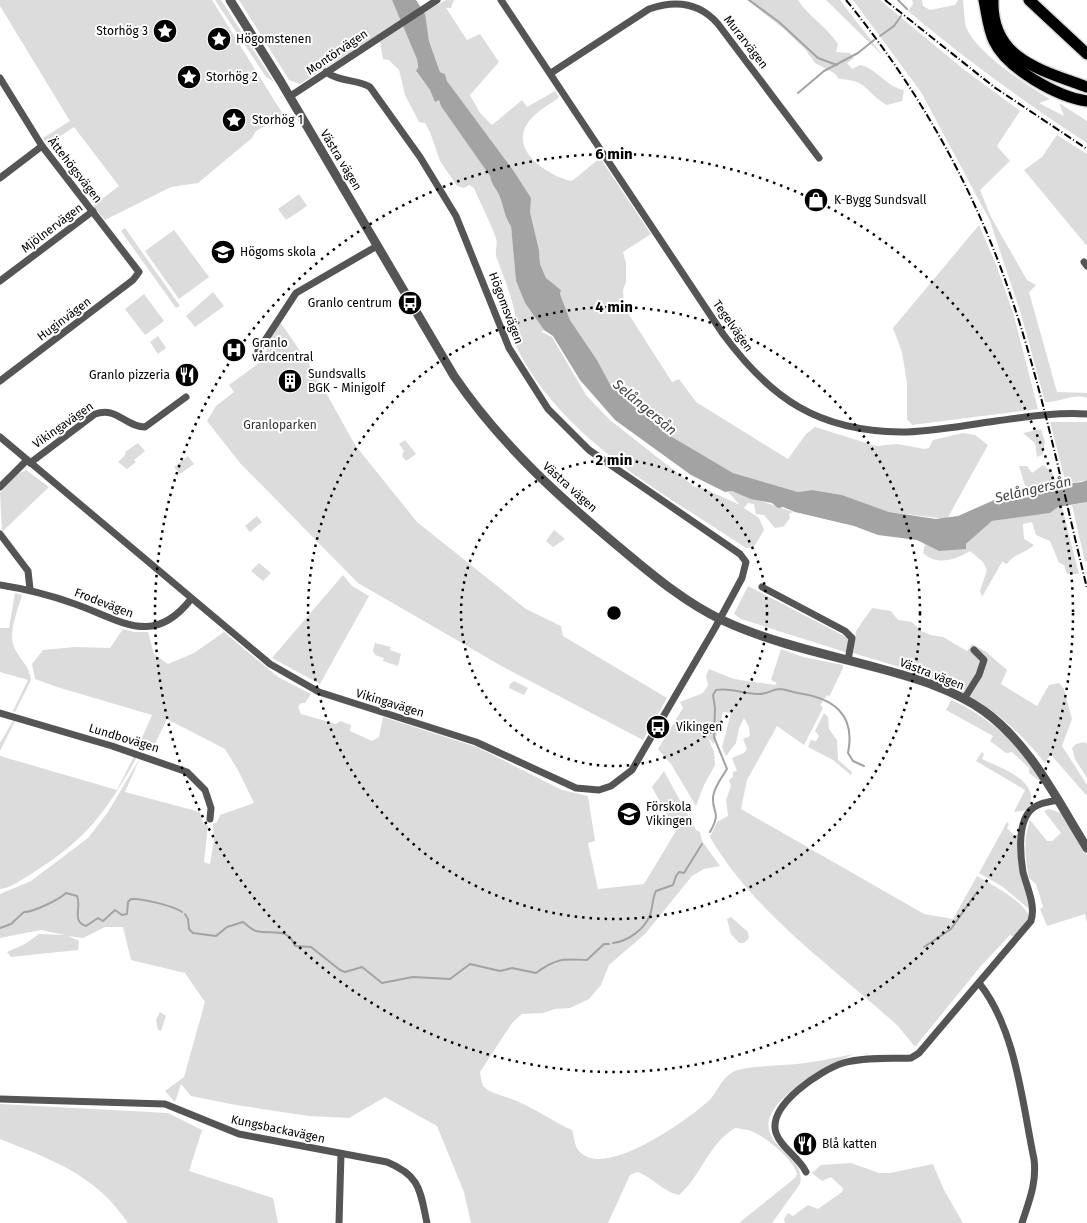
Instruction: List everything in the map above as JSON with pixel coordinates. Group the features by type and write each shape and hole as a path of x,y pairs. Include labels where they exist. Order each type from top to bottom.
{"main road":[{"path":"984,0 988,26 995,43 1015,65 1040,84 1062,94 1087,101"},
{"path":"993,0 992,13 999,34 1010,50 1024,62"},
{"path":"999,0 1003,31 1012,45 1038,63 1087,82"},
{"path":"1028,0 1087,54"},
{"path":"988,20 1006,50 1014,59 1087,87"}],"street":[{"name":"Västra vägen","path":"230,0 454,376 487,422 544,482 655,577 720,620 773,640 924,682 964,699 985,712 1025,751 1059,800 1087,848"},
{"name":"Tegelvägen","path":"502,0 723,334 756,375 782,396 814,416 829,422 866,429 901,432 1033,416 1087,414"},
{"name":"Murarvägen","path":"551,73 656,6 676,1 690,4 701,8 718,24 819,158"},
{"name":"Montörvägen","path":"289,97 434,2"},
{"name":"Högomsvägen","path":"326,72 332,77 358,81 370,87 420,157 456,216 508,348 548,409 589,450 745,559 745,570 720,620"},
{"name":"Ättehögsvägen","path":"0,78 42,146 138,272"},
{"path":"0,178 42,146"},
{"name":"Mjölnervägen","path":"0,281 93,211"},
{"path":"258,351 296,293 377,246"},
{"name":"Huginvägen","path":"0,381 133,280 138,272"},
{"name":"Vikingavägen","path":"28,462 103,411 111,412 133,426 145,427 186,397"},
{"name":"Vikingavägen","path":"0,437 270,664 319,692 476,742 564,784 584,790 611,786 632,770 720,620"},
{"path":"0,487 28,462"},
{"path":"0,534 28,571 30,589"},
{"name":"Frodevägen","path":"0,585 30,589 125,624 142,628 162,624 173,619 191,599"},
{"path":"762,587 846,631 852,638 848,660"},
{"path":"964,699 978,675 984,660 974,650"},
{"name":"Lundbovägen","path":"0,713 145,756 188,772 205,790 211,808 210,819"},
{"path":"806,1172 776,1133 775,1119 785,1103 810,1081 843,1064 916,1056 1031,921 1033,906 1023,872 1021,852 1022,826 1031,810 1042,803 1059,800"},
{"path":"980,983 989,995 1005,1028 1034,1160 1034,1185 1022,1223"},
{"name":"Kungsbackavägen","path":"0,1098 165,1104 233,1132 388,1162 413,1178 420,1189 428,1223"},
{"path":"340,1223 341,1154"}],"green space":[{"path":"0,0 212,0 284,116 256,131 252,138 198,183 171,187 105,220 93,206 119,186 74,127 47,145 43,138 70,121 0,6"},
{"path":"215,0 221,0 274,82 266,77"},
{"path":"239,0 392,0 401,20 300,84 289,80"},
{"path":"446,0 454,0 451,8 446,8 467,40 480,34 499,62 470,95 480,113 492,125 522,100 527,107 555,91 559,97 537,113 527,124 523,134 524,144 528,153 543,168 572,181 600,158 651,234 623,252 626,263 626,282 623,290 624,307 672,382 679,379 696,402 788,459 806,434 815,427 876,446 898,444 924,449 929,448 933,440 963,433 975,435 988,445 947,519 889,512 842,495 812,490 798,492 733,473 662,431 653,419 611,386 597,360 570,320 560,294 561,290 546,278 540,264 539,250 530,212 530,198 513,170 447,81 445,74 440,72 429,41 424,12"},
{"path":"747,0 798,0 807,12 834,38 838,44 836,52 850,53 854,58 847,63 852,69 860,65 866,67 892,85 904,90 902,101 887,105 862,85 849,80 839,79 834,73 815,63 805,49 784,29"},
{"path":"826,0 840,0 883,56"},
{"path":"853,0 880,0 962,68 1020,111 997,146 1010,161 980,190 991,217 1027,280 1036,285 1029,292 1057,392 1087,393 1087,398 1071,397 1045,402 1021,314 990,221 921,92"},
{"path":"912,0 922,0 923,6 930,10 955,5 958,0 963,0 966,27 980,48 1003,68 1050,99 1039,103 1064,116 1059,103 1087,121 1087,143 995,80 929,29 908,11 913,4"},
{"path":"405,27 418,61 416,72 430,90 435,101 439,100 490,176 492,184 499,195 511,226 516,281 525,303 544,330 541,332 552,337 586,395 610,420 695,487 705,489 740,505 728,492 732,491 793,512 789,514 790,518 784,526 775,528 764,515 756,514 754,504 748,503 744,508 759,518 764,530 754,547 746,548 642,480 608,455 577,427 549,397 526,364 507,326 515,322 514,309 496,256 496,238 474,188 469,185 464,188 457,186 440,161 425,123 419,122 405,95 399,70 389,60 383,59 380,42 400,28"},
{"path":"1057,135 1087,154 1087,246 1024,170 1042,157"},
{"path":"299,194 307,206 286,220 278,209"},
{"path":"979,225 997,267 1014,316 1038,409 912,425 907,419 907,383 902,352 893,328"},
{"path":"125,228 180,306 176,308 121,231"},
{"path":"174,230 209,277 179,299 145,251"},
{"path":"213,292 224,306 195,327 186,316"},
{"path":"144,294 164,321 145,335 125,309"},
{"name":"Granloparken","path":"281,323 315,373 355,445 417,522 526,609 561,626 563,636 667,698 643,740 505,668 358,583 240,463 207,421 216,406 234,392 229,385 263,360 272,331"},
{"path":"158,336 166,348 158,354 150,342"},
{"path":"1050,422 1087,422 1087,480 1066,484"},
{"path":"1041,429 1045,442 1043,454 1037,457 1035,443 1023,433"},
{"path":"405,440 416,454 406,461 402,456 404,451 399,444"},
{"path":"138,443 145,451 127,469 118,462 126,454 125,452"},
{"path":"188,456 194,464 180,474 174,467"},
{"path":"1043,465 1052,472 1057,486 1026,489 1019,466 1027,466 1032,473"},
{"path":"26,470 49,487 2,532 0,493 18,474"},
{"path":"1087,502 1087,561 1085,562 1072,505"},
{"path":"1058,507 1062,507 1079,574 1067,574 1064,565 1059,563 1050,541 1036,535 1032,522 1023,524 1024,539 1034,545 1010,560 1007,564 1002,562 982,597 980,591 987,570 983,562 970,551 946,560 934,559 923,553 925,544 939,551 966,544 992,521 1050,513"},
{"path":"257,516 262,522 250,532 245,526"},
{"path":"554,530 565,539 553,547 546,541"},
{"path":"259,563 271,573 263,581 251,571"},
{"path":"343,575 352,586 369,596 320,684 272,658"},
{"path":"748,586 848,638 848,653 741,619 734,614"},
{"path":"15,593 22,595 14,622 13,643 29,671 31,680 15,712 13,711 28,680 0,672 0,628 9,628"},
{"path":"872,608 891,611 898,620 912,622 921,631 943,637 967,651 972,644 985,651 1007,670 1001,684 1037,706 1049,685 1059,683 1064,689 1072,719 1062,746 1087,785 1087,796 1052,756 1052,752 1045,763 1024,739 981,704 935,680 853,653 856,631"},
{"path":"123,629 134,632 148,632 154,654 168,664 194,653 224,632 278,677 311,694 305,703 301,703 298,707 301,714 336,724 340,721 351,725 350,731 372,741 379,737 383,717 477,747 562,790 588,796 595,841 588,843 598,889 644,884 676,831 652,787 664,771 696,830 700,832 702,841 720,866 704,869 692,876 645,934 609,965 601,985 589,999 570,1008 555,1009 543,1013 522,1014 512,1023 480,1072 482,1082 484,1087 494,1093 515,1100 572,1130 577,1148 588,1157 603,1159 642,1146 680,1123 710,1099 728,1075 733,1072 747,1068 798,1064 854,1054 800,1084 776,1106 770,1118 769,1130 772,1138 794,1162 801,1175 800,1184 772,1223 739,1223 795,1178 797,1174 795,1168 771,1143 751,1131 735,1128 718,1142 694,1178 679,1195 668,1191 643,1174 637,1172 630,1175 608,1223 471,1223 464,1192 437,1126 385,1097 349,1118 309,1116 191,1096 181,1084 175,1102 165,1091 184,1077 205,1002 185,973 131,960 123,927 105,927 83,938 68,936 79,941 78,950 11,957 7,952 25,944 39,934 65,935 41,930 0,938 0,894 31,881 88,838 108,812 140,758 125,792 200,812 203,823 208,825 204,862 210,864 214,840 213,824 217,822 220,815 254,803 238,770 225,749 167,719 151,752 138,747 152,715 35,679 32,664 43,650 75,647 110,648"},
{"path":"375,643 391,647 390,650 401,654 398,666 383,661 384,658 375,655 373,651"},
{"path":"781,649 803,657 843,665 843,668 829,697 827,695 820,705 823,708 804,745 777,726 747,780 741,809 924,914 953,919 977,876 1016,900 1028,913 1030,919 1016,937 1010,935 981,966 915,1047 898,1026 772,915 728,865 710,837 717,822 728,816 726,800 731,786 729,780 733,777 733,772 737,771 732,758 744,753 747,749 743,739 750,736 749,727 744,718 739,728 736,743 726,756 722,747 731,713 723,712 714,744 708,738 714,752 715,765 704,785 696,806 671,764 658,749 683,708 680,702 703,693 708,685 706,676 709,669 734,679 775,685 777,683 771,680"},
{"path":"514,681 528,688 524,695 509,688 510,684"},
{"path":"951,700 976,713 1005,735 1029,760 1038,772 1042,783 1029,773 1029,768 1012,752 1006,753 990,741 993,736 946,710"},
{"path":"824,713 828,717 829,729 837,740 838,760 852,772 851,775 833,760 808,747 811,740 816,741 819,736 815,731"},
{"path":"13,721 15,721 0,751 0,743"},
{"path":"1085,742 1087,744 1087,778 1075,759 1072,748 1076,744"},
{"path":"982,752 984,754 982,759 1018,777 1025,784 1030,791 1031,800 1028,810 1014,812 1025,790 976,761"},
{"path":"0,756 117,790 105,809 69,847 53,860 13,885 0,889"},
{"path":"134,756 137,757 118,788"},
{"path":"1049,809 1061,813 1087,855 1087,922 1085,914 1047,926 1040,909 1043,907 1036,884 1029,878 1025,849 1026,834 1030,820 1047,841 1052,841 1061,833 1044,811"},
{"path":"1007,822 1009,824 1007,828 1015,836 1018,834 1020,837 1031,908 1029,909 1003,887 979,873"},
{"path":"731,917 748,932 749,938 744,943 739,943 731,934 727,919"},
{"path":"160,1012 166,1016 161,1031 158,1030 156,1020"},
{"path":"0,1104 168,1113 202,1130 189,1171 273,1198 278,1223 128,1223 115,1206 87,1180 55,1162 0,1139"},
{"path":"851,1163 879,1173 890,1173 933,1164 944,1190 963,1223 785,1223 784,1219 788,1213 793,1216 808,1205 818,1209 842,1192 843,1188 831,1177 822,1181 812,1173 821,1165"}],"water":[{"name":"Selångersån","path":"392,0 416,0 425,14 429,41 440,72 445,74 447,81 513,170 531,198 530,212 539,250 540,264 546,278 561,290 560,294 570,320 597,360 611,386 653,419 662,431 733,473 798,492 812,490 842,495 889,512 936,519 958,516 1001,497 1031,488 1087,480 1087,502 1058,507 1050,513 992,521 966,544 966,549 939,551 917,540 878,535 854,526 795,512 783,507 778,508 772,503 751,499 732,491 725,492 691,475 615,420 580,380 553,336 544,330 525,303 516,281 511,226 499,195 492,184 490,176 441,106 439,100 435,102 430,90 416,71 418,67 417,59"}],"waterway":[{"path":"749,0 779,22 818,58 837,65"},
{"path":"898,0 907,9"},
{"path":"880,36 894,26 901,16"},
{"path":"798,93 824,71 858,53 874,40"},
{"path":"710,832 716,816 713,803 714,793 727,769 714,737 715,708 713,695 716,690 727,689 760,694 782,689 822,699 839,710 845,718 850,739 848,753 853,761 864,766"},
{"path":"613,943 630,937 640,930 650,915 656,891 673,885 676,876 679,872 684,873 702,844"},
{"path":"924,947 951,929 977,892"},
{"path":"0,928 11,924 24,912 46,905 66,893 77,896 79,921 86,926 98,918 103,921 115,910 122,915 127,914 128,902 131,899 157,903 182,912"},
{"path":"185,914 188,919 189,929 193,933 216,936 227,927 243,922 256,931 278,932 288,936 295,946 311,947 345,972 362,967 382,983 413,977 450,979 470,964 500,971 512,968 536,973 555,962 587,960 604,944 609,944"}],"railway":[{"path":"846,0 871,31 916,97 955,165 989,237 1016,312 1039,390 1087,588"},
{"path":"885,0 994,87 1087,149"}],"place":[{"name":"Storhög 3","path":"165,31"},
{"name":"Högomstenen","path":"219,39"},
{"name":"Storhög 2","path":"189,77"},
{"name":"Storhög 1","path":"234,120"},
{"name":"K-Bygg Sundsvall","path":"816,200"},
{"name":"Högoms skola","path":"223,252"},
{"name":"Granlo centrum","path":"410,303"},
{"name":"Granlo vårdcentral","path":"234,350"},
{"name":"Granlo pizzeria","path":"187,375"},
{"name":"Sundsvalls BGK - Minigolf","path":"290,381"},
{"name":"Vikingen","path":"658,727"},
{"name":"Förskola Vikingen","path":"629,814"},
{"name":"Blå katten","path":"805,1144"}]}
